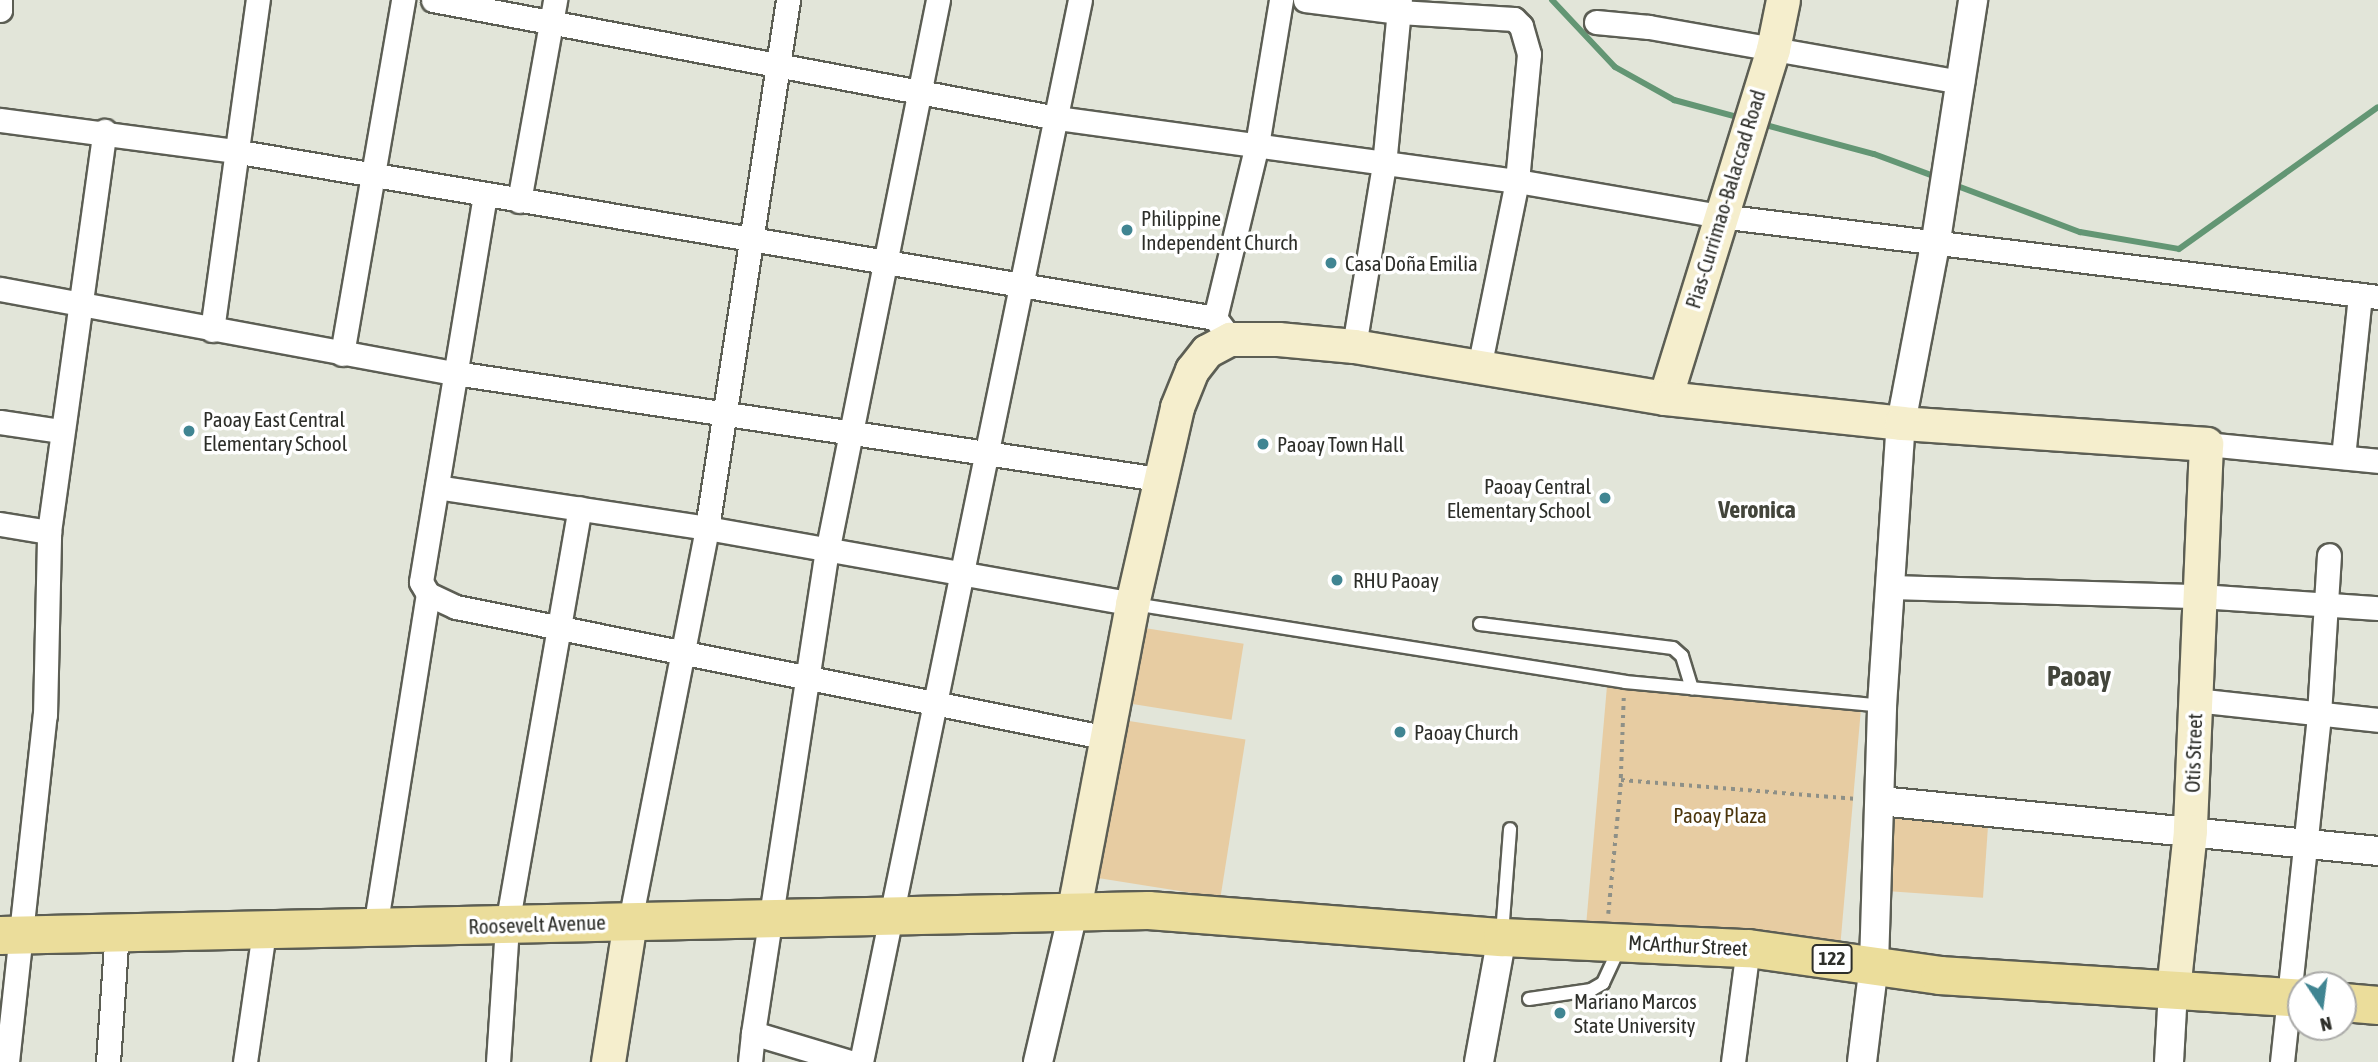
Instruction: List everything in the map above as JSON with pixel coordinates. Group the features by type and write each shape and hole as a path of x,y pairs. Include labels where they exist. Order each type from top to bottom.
{"main road":[{"name":"Pias-Currimao-Balaccad Road","path":"1665,398 1740,147 1773,49 1783,0"},
{"path":"1074,908 1158,480 1192,370 1223,329 1354,346 1665,398 1901,423 2206,444"},
{"name":"Otis Street","path":"2173,991 2190,831 2206,444"},
{"name":"Roosevelt Avenue","path":"10,935 117,930 264,931 890,917 1074,908"},
{"name":"McArthur Street","path":"1074,908 1502,937 1748,948 1951,976 2287,998"},
{"path":"608,1062 630,921"},
{"path":"2357,1003 2378,1004"}],"street":[{"path":"0,0 0,10"},
{"path":"212,330 234,151 258,0"},
{"path":"342,354 403,0"},
{"path":"433,0 553,11 776,64 1057,118 1384,165 1517,181 1720,216 1936,240 2369,296 2343,457"},
{"path":"630,921 686,654 707,528 722,410 754,240 776,64 789,0"},
{"path":"750,1062 769,919 827,552 937,0"},
{"path":"861,1062 937,706 1080,0"},
{"path":"0,120 105,131 234,151 884,264 1024,283 1223,329 1281,0"},
{"path":"1305,0 1400,6 1514,19 1521,26 1529,54 1517,181 1479,367"},
{"path":"1862,1062 1874,964 1882,706 1901,423 1936,240 1973,0"},
{"path":"1354,346 1384,165 1400,6"},
{"path":"519,201 553,11"},
{"path":"1596,22 1962,82"},
{"path":"6,1062 10,935 45,715 49,532 78,301 105,131"},
{"path":"485,195 421,582 428,594 456,607 557,625 937,706 1108,738"},
{"path":"0,289 78,301 212,330 455,373 722,410 852,435 1158,480"},
{"path":"0,422 61,431"},
{"path":"2206,444 2378,461"},
{"path":"437,487 707,528 827,552 1132,604"},
{"path":"498,1062 507,925 557,625 580,508"},
{"path":"0,524 49,532"},
{"path":"2296,971 2319,714 2329,555"},
{"path":"1891,587 2200,596 2378,608"},
{"path":"375,928 428,594"},
{"path":"2195,700 2378,720"},
{"path":"1880,801 2378,851"},
{"path":"1038,1062 1074,908"},
{"path":"108,1062 117,930"},
{"path":"245,1062 264,931"},
{"path":"1479,1062 1502,937"},
{"path":"1733,1062 1748,948"},
{"name":"Otis Street","path":"2169,1062 2173,991"},
{"path":"753,1033 850,1062"},
{"path":"2282,1062 2287,1035"}],"lane":[{"path":"1132,604 1625,682 1882,706"},
{"path":"1480,624 1673,648 1682,656 1692,688"},
{"path":"1502,937 1510,829"},
{"path":"1529,999 1591,990 1603,983 1613,941"}],"path":[{"path":"1613,941 1625,682"},
{"path":"1621,780 1880,801"}],"green space":[{"path":"1132,626 1244,644 1232,720 1120,702"},
{"name":"Paoay Plaza","path":"1607,686 1861,708 1840,947 1586,925"},
{"path":"1123,720 1245,739 1220,897 1098,878"},
{"path":"1892,805 1989,812 1983,898 1886,891"}],"waterway":[{"path":"1552,0 1615,67 1674,100 1741,118"},
{"path":"1952,184 2080,232 2179,249 2378,107"},
{"path":"1762,124 1874,154 1939,178"}],"place":[{"name":"Philippine Independent Church","path":"1127,230"},
{"name":"Casa Doña Emilia","path":"1331,263"},
{"name":"Paoay East Central Elementary School","path":"189,431"},
{"name":"Paoay Town Hall","path":"1263,444"},
{"name":"Paoay Central Elementary School","path":"1605,498"},
{"name":"RHU Paoay","path":"1337,580"},
{"name":"Paoay Church","path":"1400,732"},
{"name":"Mariano Marcos State University","path":"1560,1013"}],"district":[{"name":"Veronica","path":"1757,510"},
{"name":"Paoay","path":"2079,676"}]}
